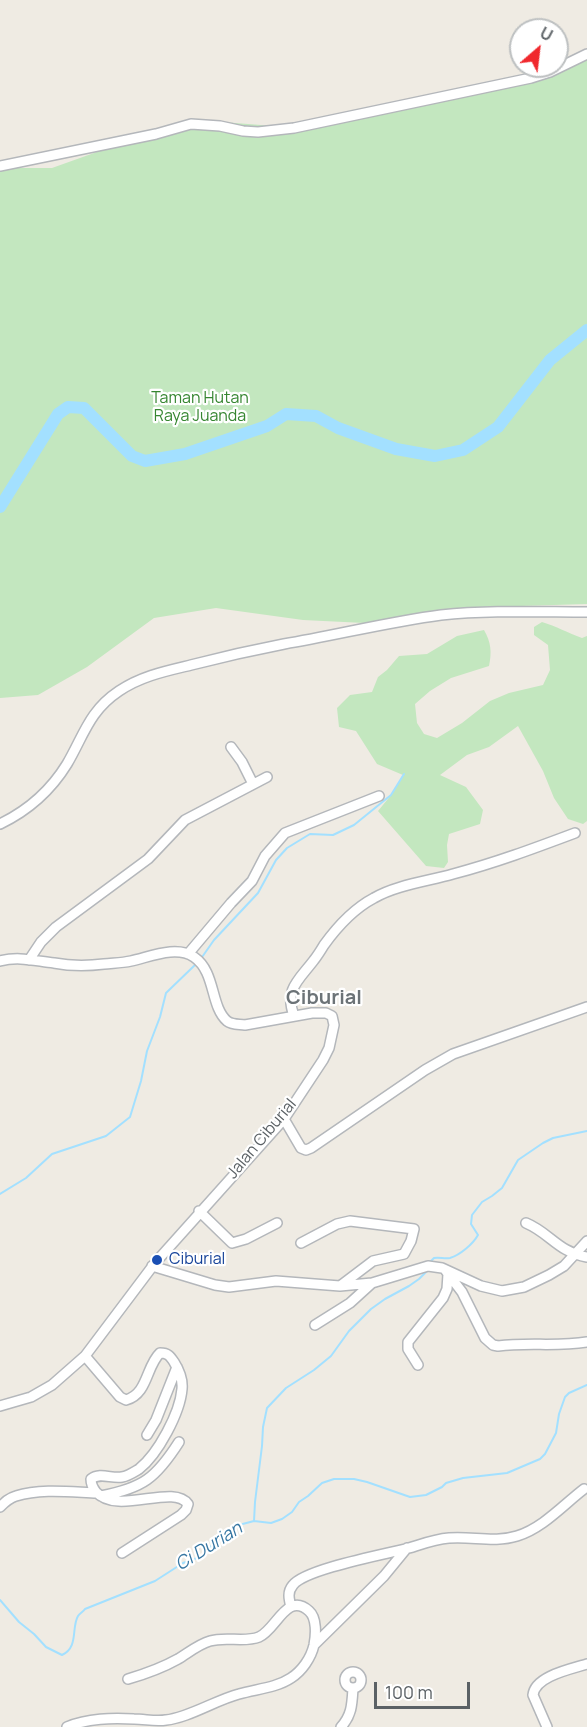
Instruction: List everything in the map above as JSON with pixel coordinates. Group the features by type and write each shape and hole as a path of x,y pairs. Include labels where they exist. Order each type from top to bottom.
{"street":[{"path":"0,166 156,134 191,124 258,132 294,128 531,78 550,72 587,54"},
{"path":"0,824 19,814 48,789 66,766 87,722 98,708 118,691 144,677 260,648 442,615 587,612"},
{"path":"231,747 253,784"},
{"path":"28,960 56,927 148,859 185,820 267,777"},
{"path":"0,961 19,958 54,963 97,965 167,952 188,954 252,881 265,856 281,836 379,796"},
{"path":"294,1016 290,1001 300,978 333,935 373,898 524,852 575,833"},
{"name":"Jalan Ciburial","path":"0,1406 31,1397 52,1385 85,1356 152,1266 284,1119 329,1048 334,1024 332,1016 326,1012 245,1025 228,1022 218,1005 208,975 202,965 188,954"},
{"path":"284,1119 301,1149 306,1150 425,1070 453,1054 587,1007"},
{"path":"200,1211 232,1243 246,1239 277,1223"},
{"path":"301,1243 337,1224 350,1221 414,1229 404,1254 373,1261 340,1286"},
{"path":"526,1223 543,1231 549,1239 564,1249 575,1255 587,1257"},
{"path":"152,1266 229,1287 276,1281 340,1286 372,1283 428,1266 481,1286 511,1290 524,1287 564,1266 587,1241"},
{"path":"445,1271 462,1292 485,1338 493,1345 530,1343 572,1345 587,1342"},
{"path":"418,1365 408,1349 408,1342 443,1298 447,1289 445,1271"},
{"path":"315,1325 350,1303 372,1283"},
{"path":"85,1356 126,1400 139,1391 160,1353 169,1355 177,1366 182,1382 180,1398 159,1447 147,1461 122,1477 93,1476 90,1481 99,1494 107,1499 126,1501 173,1497 180,1498 188,1504 181,1515 122,1553"},
{"path":"147,1435 156,1420 177,1366"},
{"path":"0,1507 9,1499 24,1494 62,1492 99,1494 134,1488 143,1483 164,1463 179,1442"},
{"path":"291,1607 289,1592 292,1586 306,1576 379,1554 450,1538 507,1539 518,1536 538,1527 584,1489"},
{"path":"314,1645 384,1576 407,1548"},
{"path":"67,1727 92,1720 167,1720 292,1677 301,1669 311,1654 315,1629 313,1615 303,1607 297,1605 291,1607 262,1636 251,1639 210,1640 158,1668 128,1679"},
{"path":"547,1727 533,1695 536,1686 542,1680 587,1664"},
{"path":"341,1727 348,1719 352,1709 353,1688"}],"green space":[{"name":"Taman Hutan Raya Juanda","path":"587,52 587,604 488,607 385,624 303,620 216,608 154,618 87,667 38,695 0,698 0,168 52,168 150,133 210,121 286,127 516,78 569,78 569,60"},
{"path":"542,622 582,638 587,636 587,821 583,824 568,819 554,798 543,771 518,726 489,747 467,755 440,775 466,787 483,810 480,824 449,834 448,862 444,868 426,866 378,811 392,794 403,775 377,764 356,731 339,727 337,708 350,695 372,692 378,677 399,656 427,654 457,636 484,630 490,647 489,666 451,678 415,704 417,723 424,734 437,738 462,723 490,701 509,693 543,685 550,670 548,645 534,635 534,627"}],"waterway":[{"path":"0,507 58,414 68,407 84,408 132,456 145,461 185,454 267,426 286,414 316,416 338,428 396,449 435,456 463,450 498,427 550,360 587,330"},
{"path":"200,960 214,940 258,893 276,860 287,848 310,834 333,835 354,825 391,795 404,774"},
{"path":"0,1194 26,1178 52,1154 106,1136 130,1117 147,1051 166,993 196,964"},
{"path":"429,1263 434,1258 454,1257 473,1242 478,1235 471,1224 472,1215 482,1202 502,1188 518,1160 553,1138 587,1131"},
{"path":"254,1521 263,1427 267,1408 286,1388 331,1356 349,1331 371,1309 409,1286 427,1271"},
{"name":"Ci Durian","path":"0,1600 19,1622 46,1647 62,1655 71,1647 76,1621 85,1609 155,1581 183,1563 200,1557 235,1526 254,1521 271,1523 282,1519 322,1483 334,1479 354,1479 410,1497 426,1495 446,1483 463,1478 507,1473 540,1459 556,1433 565,1397 587,1385"}],"place":[{"name":"Ciburial","path":"157,1260"}],"district":[{"name":"Ciburial","path":"324,998"}]}
